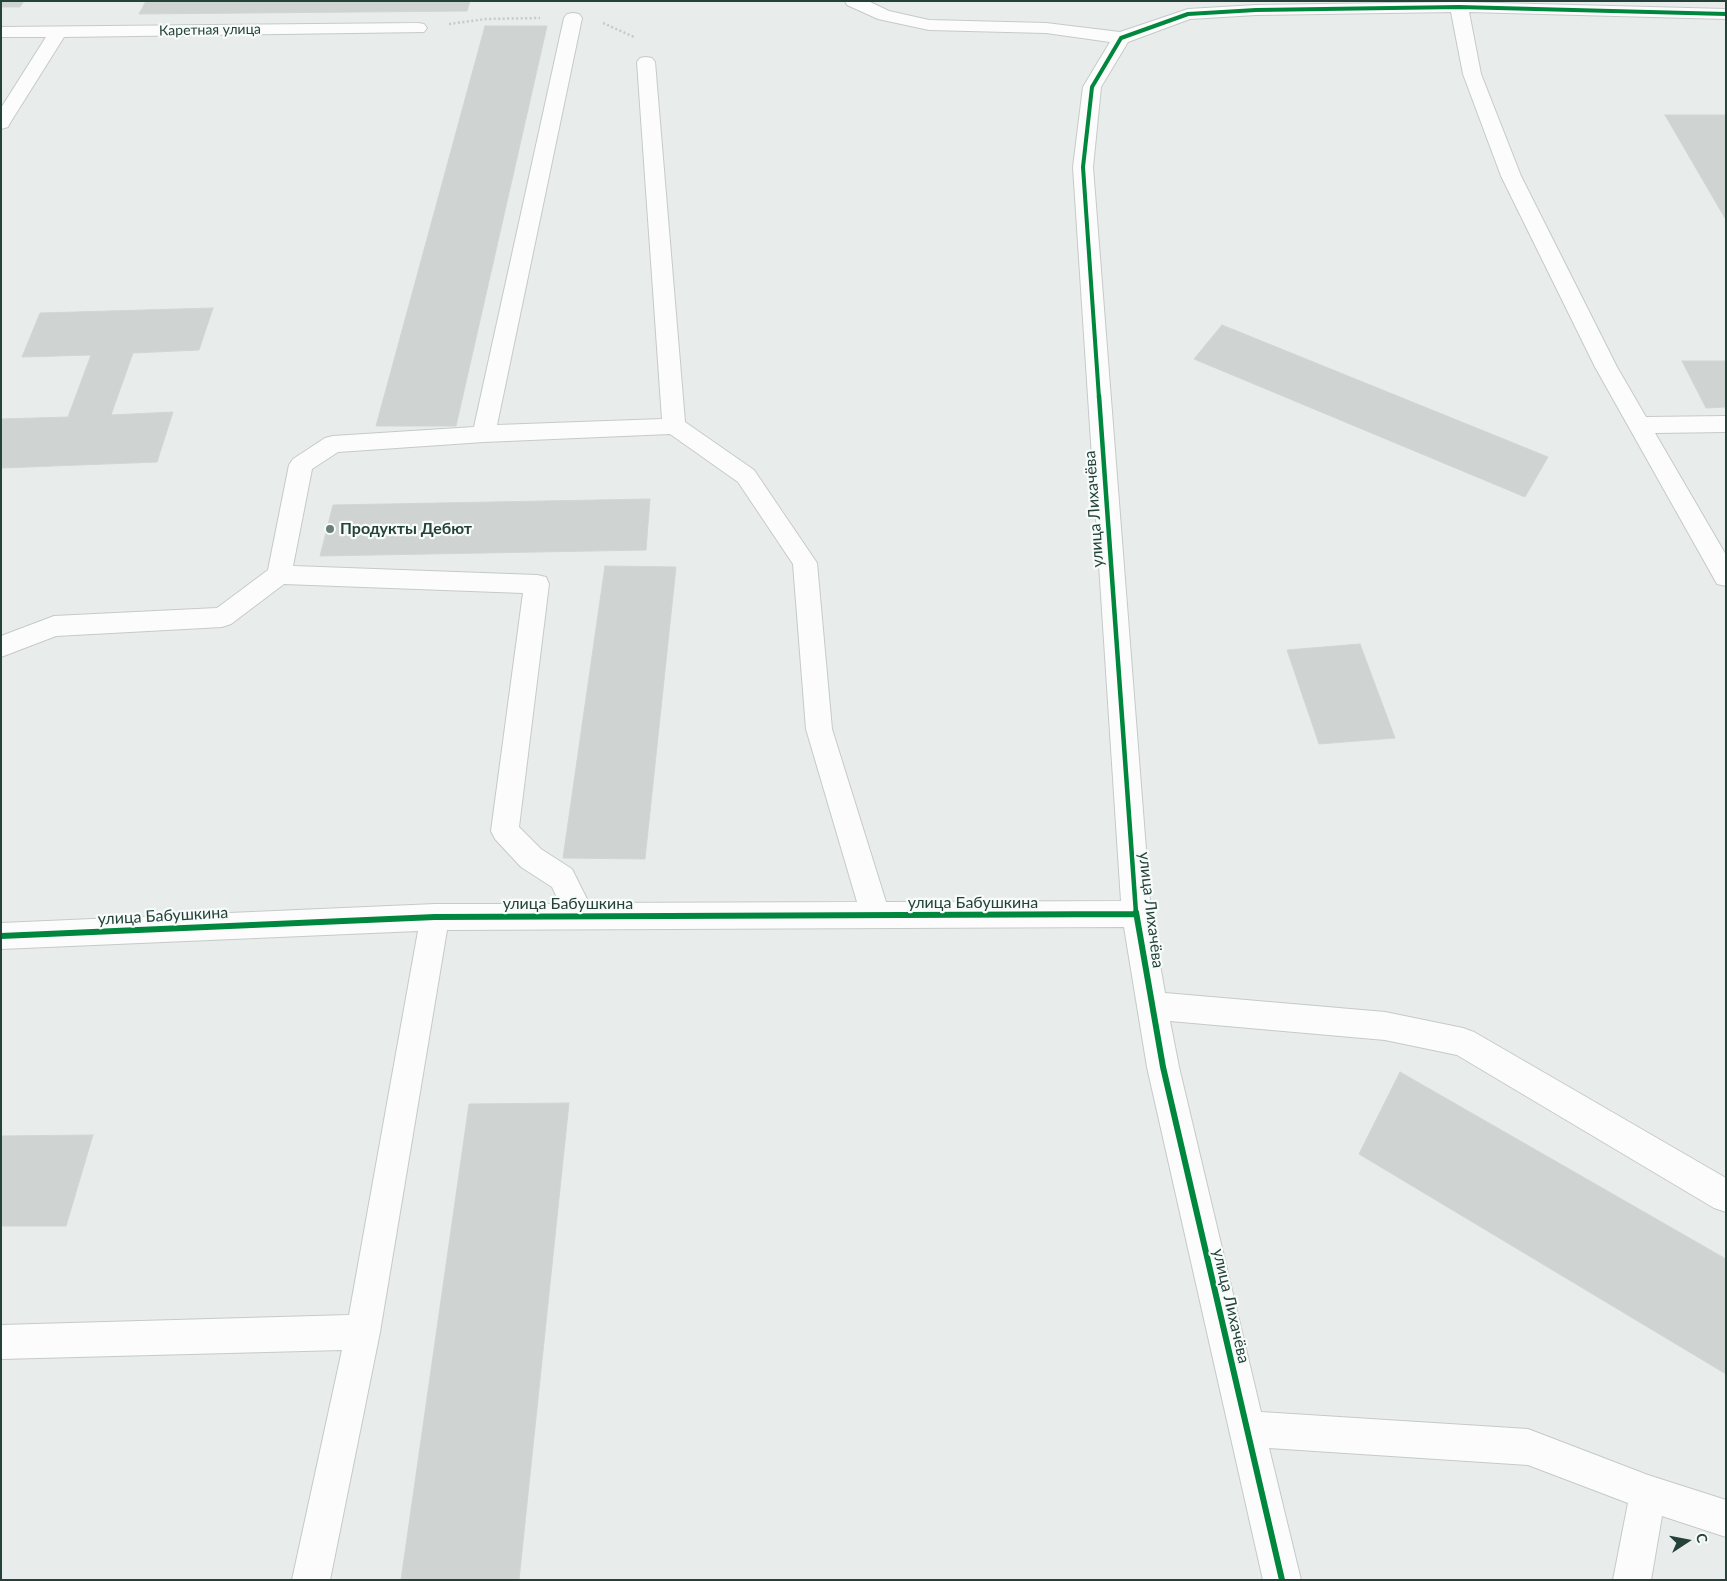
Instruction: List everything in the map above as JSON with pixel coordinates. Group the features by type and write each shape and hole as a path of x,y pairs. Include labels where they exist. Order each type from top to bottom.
{"street":[{"path":"853,1 884,15 929,25 1046,28 1121,38 1188,14 1256,10 1459,7 1726,14"},
{"path":"1459,7 1472,74 1511,176 1606,367 1726,577"},
{"path":"484,434 574,18"},
{"name":"Каретная улица","path":"1,32 418,28"},
{"path":"1,124 59,31"},
{"name":"улица Лихачёва","path":"1121,38 1092,87 1082,167 1136,914 1163,1067 1282,1580"},
{"path":"646,62 674,426"},
{"path":"1639,425 1726,424"},
{"path":"280,575 301,466 333,444 484,434 674,426 746,476 805,563 819,729 875,915"},
{"path":"1,647 54,626 222,617 280,575 537,584 505,830 531,858 562,878 581,916"},
{"name":"улица Бабушкина","path":"1,936 435,917 1136,914"},
{"path":"311,1580 363,1332 435,917"},
{"path":"1152,1006 1385,1026 1463,1042 1726,1196"},
{"path":"1,1342 363,1332"},
{"path":"1246,1429 1528,1447 1648,1493 1726,1519"},
{"path":"1632,1580 1648,1493"}],"building":[{"path":"1,1 24,1 20,7 1,7"},
{"path":"146,1 470,1 467,11 139,14"},
{"path":"485,26 547,26 456,426 376,426"},
{"path":"1665,115 1726,115 1726,220"},
{"path":"213,308 199,350 133,353 111,415 173,412 157,462 1,468 1,419 68,417 91,355 22,357 40,313"},
{"path":"1222,325 1548,457 1525,497 1194,359"},
{"path":"1682,361 1726,361 1726,407 1706,408"},
{"path":"650,499 646,550 320,556 333,505"},
{"path":"605,566 676,567 645,859 563,858"},
{"path":"1360,644 1395,738 1319,744 1287,650"},
{"path":"1400,1072 1726,1259 1726,1374 1359,1154"},
{"path":"569,1103 519,1580 401,1580 469,1104"},
{"path":"93,1135 66,1226 1,1226 1,1136"}],"cycle path":[{"path":"1282,1580 1163,1067 1136,914 1083,167 1092,87 1121,38 1188,14 1256,10 1459,7 1726,14"},
{"path":"1,936 435,917 1136,914"}],"place":[{"name":"Продукты Дебют","path":"330,529"}]}
